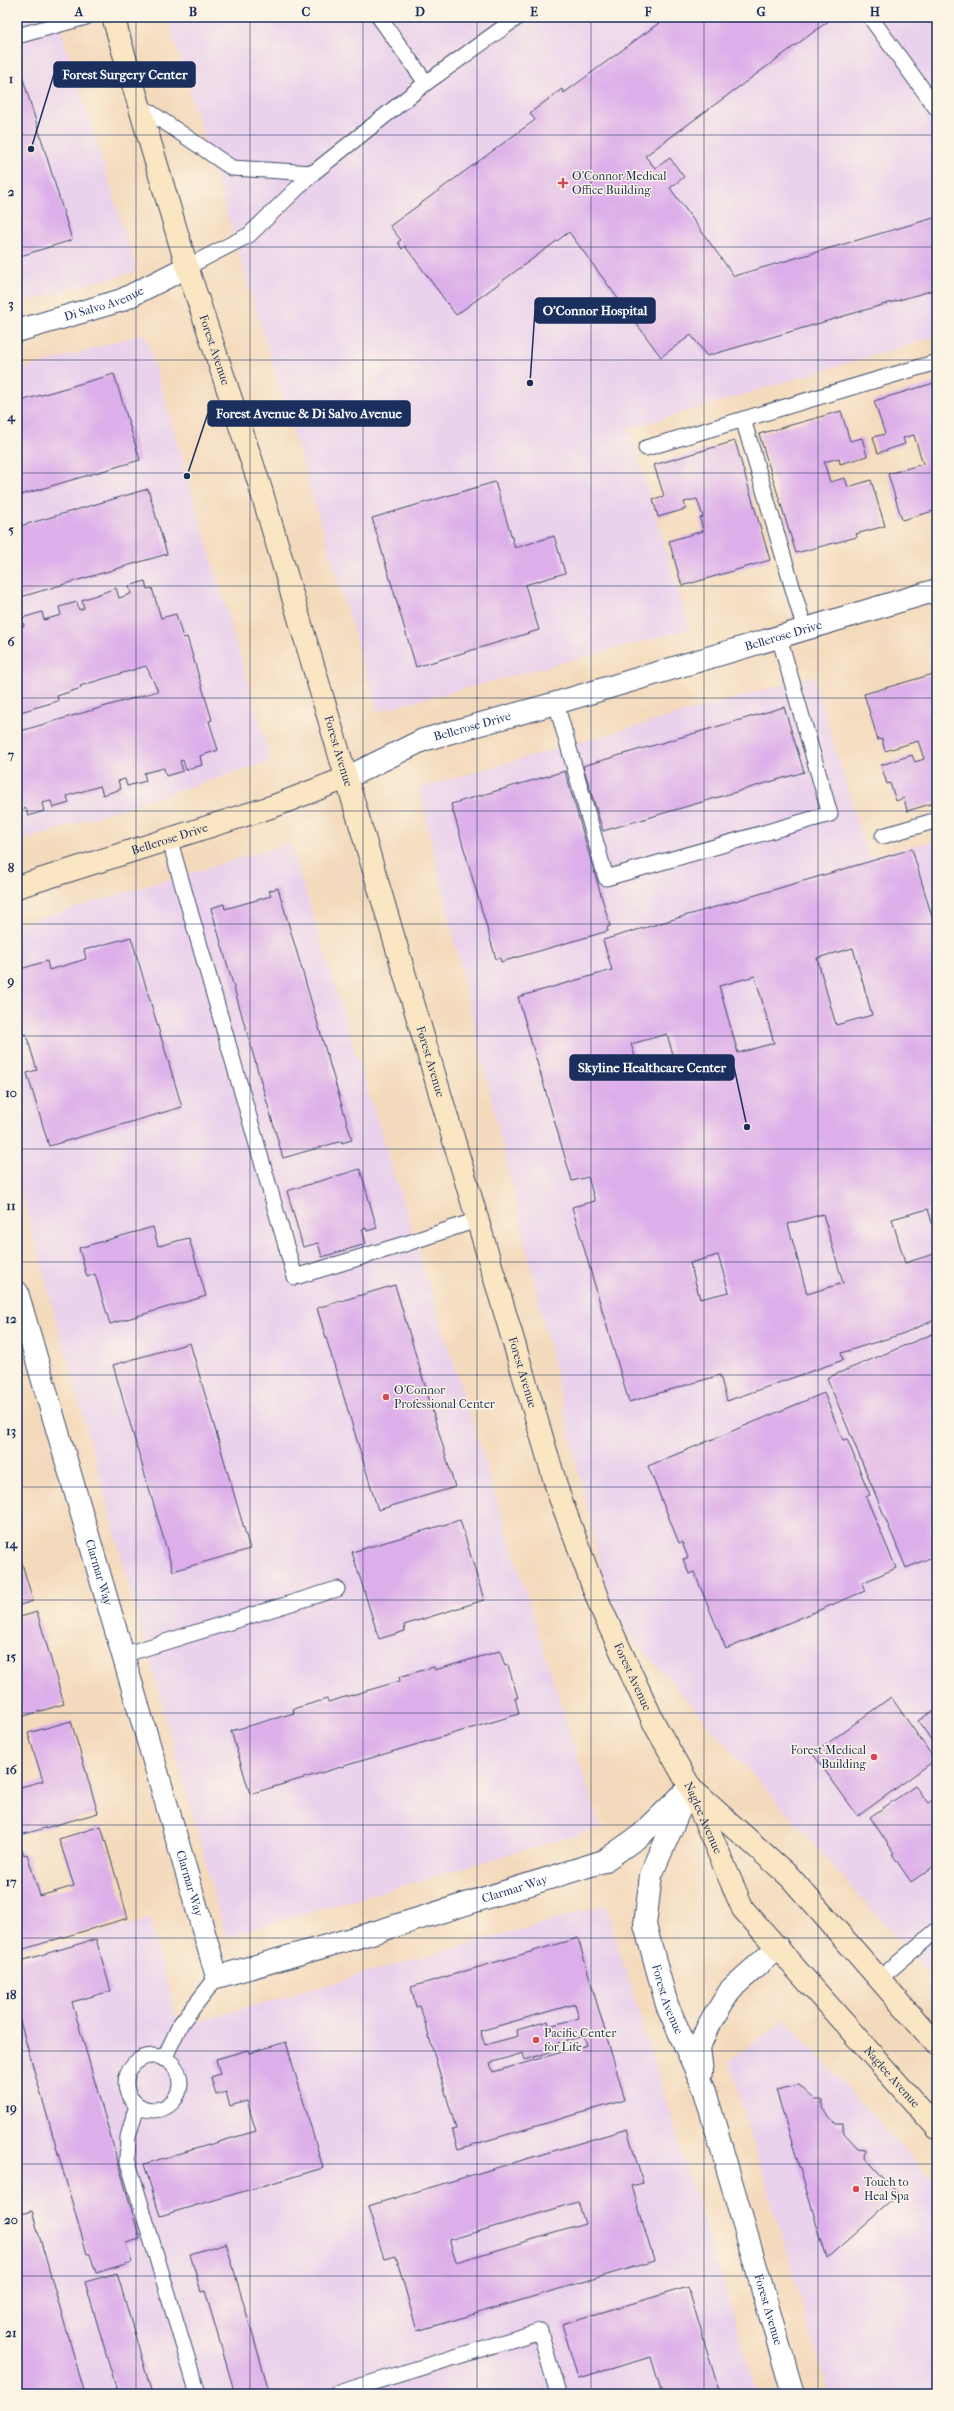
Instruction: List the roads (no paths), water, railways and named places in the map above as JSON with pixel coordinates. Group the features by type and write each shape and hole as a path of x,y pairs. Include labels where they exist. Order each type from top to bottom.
{"main road":[{"name":"Forest Avenue","path":"113,17 187,267 259,483 560,1495 601,1608 654,1725 690,1787"},
{"name":"Bellerose Drive","path":"17,887 274,806 346,778"},
{"name":"Naglee Avenue","path":"690,1787 743,1909 937,2128"},
{"name":"Naglee Avenue","path":"690,1787 790,1877 937,2045"}],"street":[{"name":"Di Salvo Avenue","path":"17,331 122,300 187,267"},
{"name":"Bellerose Drive","path":"346,778 424,740 556,704 937,590"},
{"name":"Clarmar Way","path":"17,1292 217,1977 379,1931 604,1861 641,1835 690,1787"},
{"name":"Forest Avenue","path":"690,1787 652,1875 645,1924 667,2004 704,2088 793,2394"},
{"name":"Forest Avenue","path":"704,2088 699,2047 708,2026 731,1989 778,1947"}],"lane":[{"path":"17,36 86,17"},
{"path":"379,17 426,83"},
{"path":"187,267 249,235 313,173 426,83 518,17"},
{"path":"870,17 937,109"},
{"path":"138,104 232,168 313,173"},
{"path":"646,448 937,362"},
{"path":"743,419 805,630"},
{"path":"556,704 606,878 830,814 779,637"},
{"path":"883,836 937,820"},
{"path":"170,838 295,1277 408,1244 478,1220"},
{"path":"123,1655 338,1589"},
{"path":"879,1979 937,1930"},
{"path":"164,2059 181,2022 217,1977"},
{"path":"152,2056 172,2063 177,2071 179,2088 176,2096 163,2108 145,2108 138,2105 127,2091 128,2073 139,2060 152,2056"},
{"path":"138,2105 128,2137 127,2159 198,2394"},
{"path":"335,2394 540,2331 558,2394"}],"place":[{"name":"Forest Surgery Center","path":"31,149"},
{"name":"O’Connor Medical Office Building","path":"563,183"},
{"name":"O’Connor Hospital","path":"530,383"},
{"name":"Forest Avenue & Di Salvo Avenue","path":"187,476"},
{"name":"Skyline Healthcare Center","path":"747,1127"},
{"name":"O’Connor Professional Center","path":"386,1397"},
{"name":"Forest Medical Building","path":"874,1757"},
{"name":"Pacific Center for Life","path":"536,2040"},
{"name":"Touch to Heal Spa","path":"856,2189"}]}
